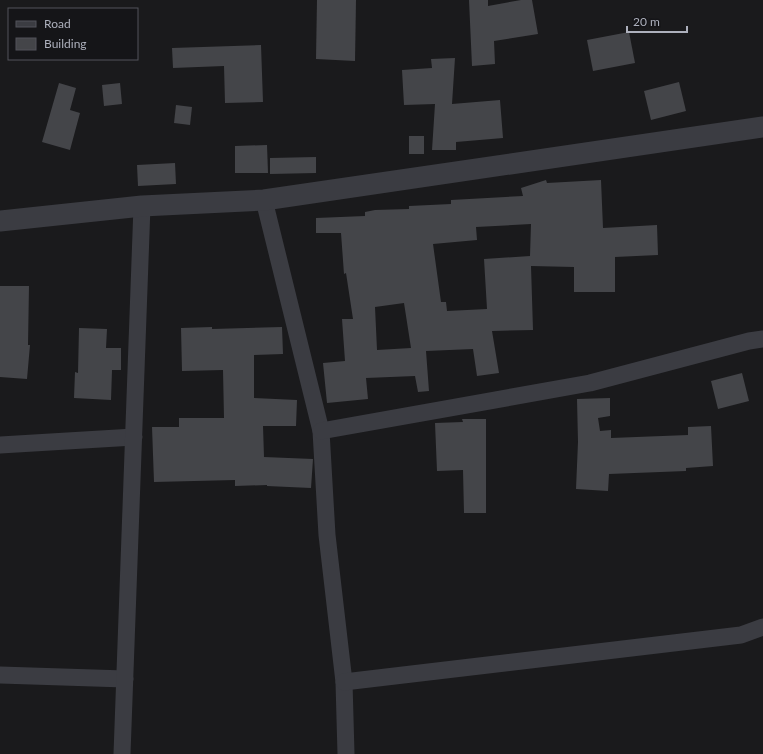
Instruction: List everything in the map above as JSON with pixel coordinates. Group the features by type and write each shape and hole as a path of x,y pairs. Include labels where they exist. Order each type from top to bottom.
{"street":[{"path":"0,221 142,206 264,200 763,127"},
{"path":"264,200 321,431 327,535 344,682 346,754"},
{"path":"122,754 142,206"},
{"path":"321,431 590,383 749,341 763,339"},
{"path":"0,445 134,437"},
{"path":"344,682 740,635 763,627"},
{"path":"0,675 125,679"}],"building":[{"path":"317,0 356,0 355,61 316,59"},
{"path":"469,0 488,0 488,6 521,0 532,0 538,34 494,41 495,64 472,66"},
{"path":"629,32 635,63 593,71 587,40"},
{"path":"261,45 263,102 225,103 224,66 173,68 172,48"},
{"path":"455,58 452,104 500,100 503,138 456,142 456,150 432,150 435,104 404,105 402,70 432,68 431,59"},
{"path":"679,82 686,111 651,120 644,91"},
{"path":"59,83 76,88 70,110 80,113 70,150 42,142"},
{"path":"120,83 122,104 104,106 102,85"},
{"path":"176,105 192,107 190,125 174,123"},
{"path":"409,136 424,136 424,154 409,154"},
{"path":"267,145 268,173 235,173 235,146"},
{"path":"316,157 316,173 270,174 270,158"},
{"path":"175,163 176,184 138,186 137,165"},
{"path":"546,180 547,183 601,180 603,228 657,225 658,255 615,257 615,292 574,292 574,267 531,266 533,330 492,331 499,373 477,376 473,349 426,351 429,391 418,392 415,376 366,378 368,399 327,403 323,363 345,361 342,319 353,319 346,273 344,274 341,233 316,233 316,218 365,216 365,212 375,210 409,209 409,206 451,204 451,200 523,196 521,188","holes":["531,224 530,256 484,259 487,309 447,311 446,302 441,302 433,244 477,240 476,227","404,303 411,348 377,350 375,307"]},
{"path":"0,286 29,286 28,345 30,345 27,379 0,377"},
{"path":"212,327 212,329 282,327 283,354 254,355 254,398 297,400 296,426 263,426 264,457 313,459 311,488 267,485 235,486 235,480 154,482 152,427 179,427 179,418 224,418 223,370 182,371 181,328"},
{"path":"79,328 107,329 106,348 121,348 121,370 112,370 111,400 74,398 75,372 78,373"},
{"path":"742,373 749,401 718,409 711,381"},
{"path":"610,398 610,416 598,418 600,431 611,430 611,438 688,435 688,427 711,426 713,466 686,468 686,471 609,474 608,491 576,489 578,442 577,399"},
{"path":"462,419 486,419 486,513 464,513 463,470 437,471 435,423 463,422"}]}
